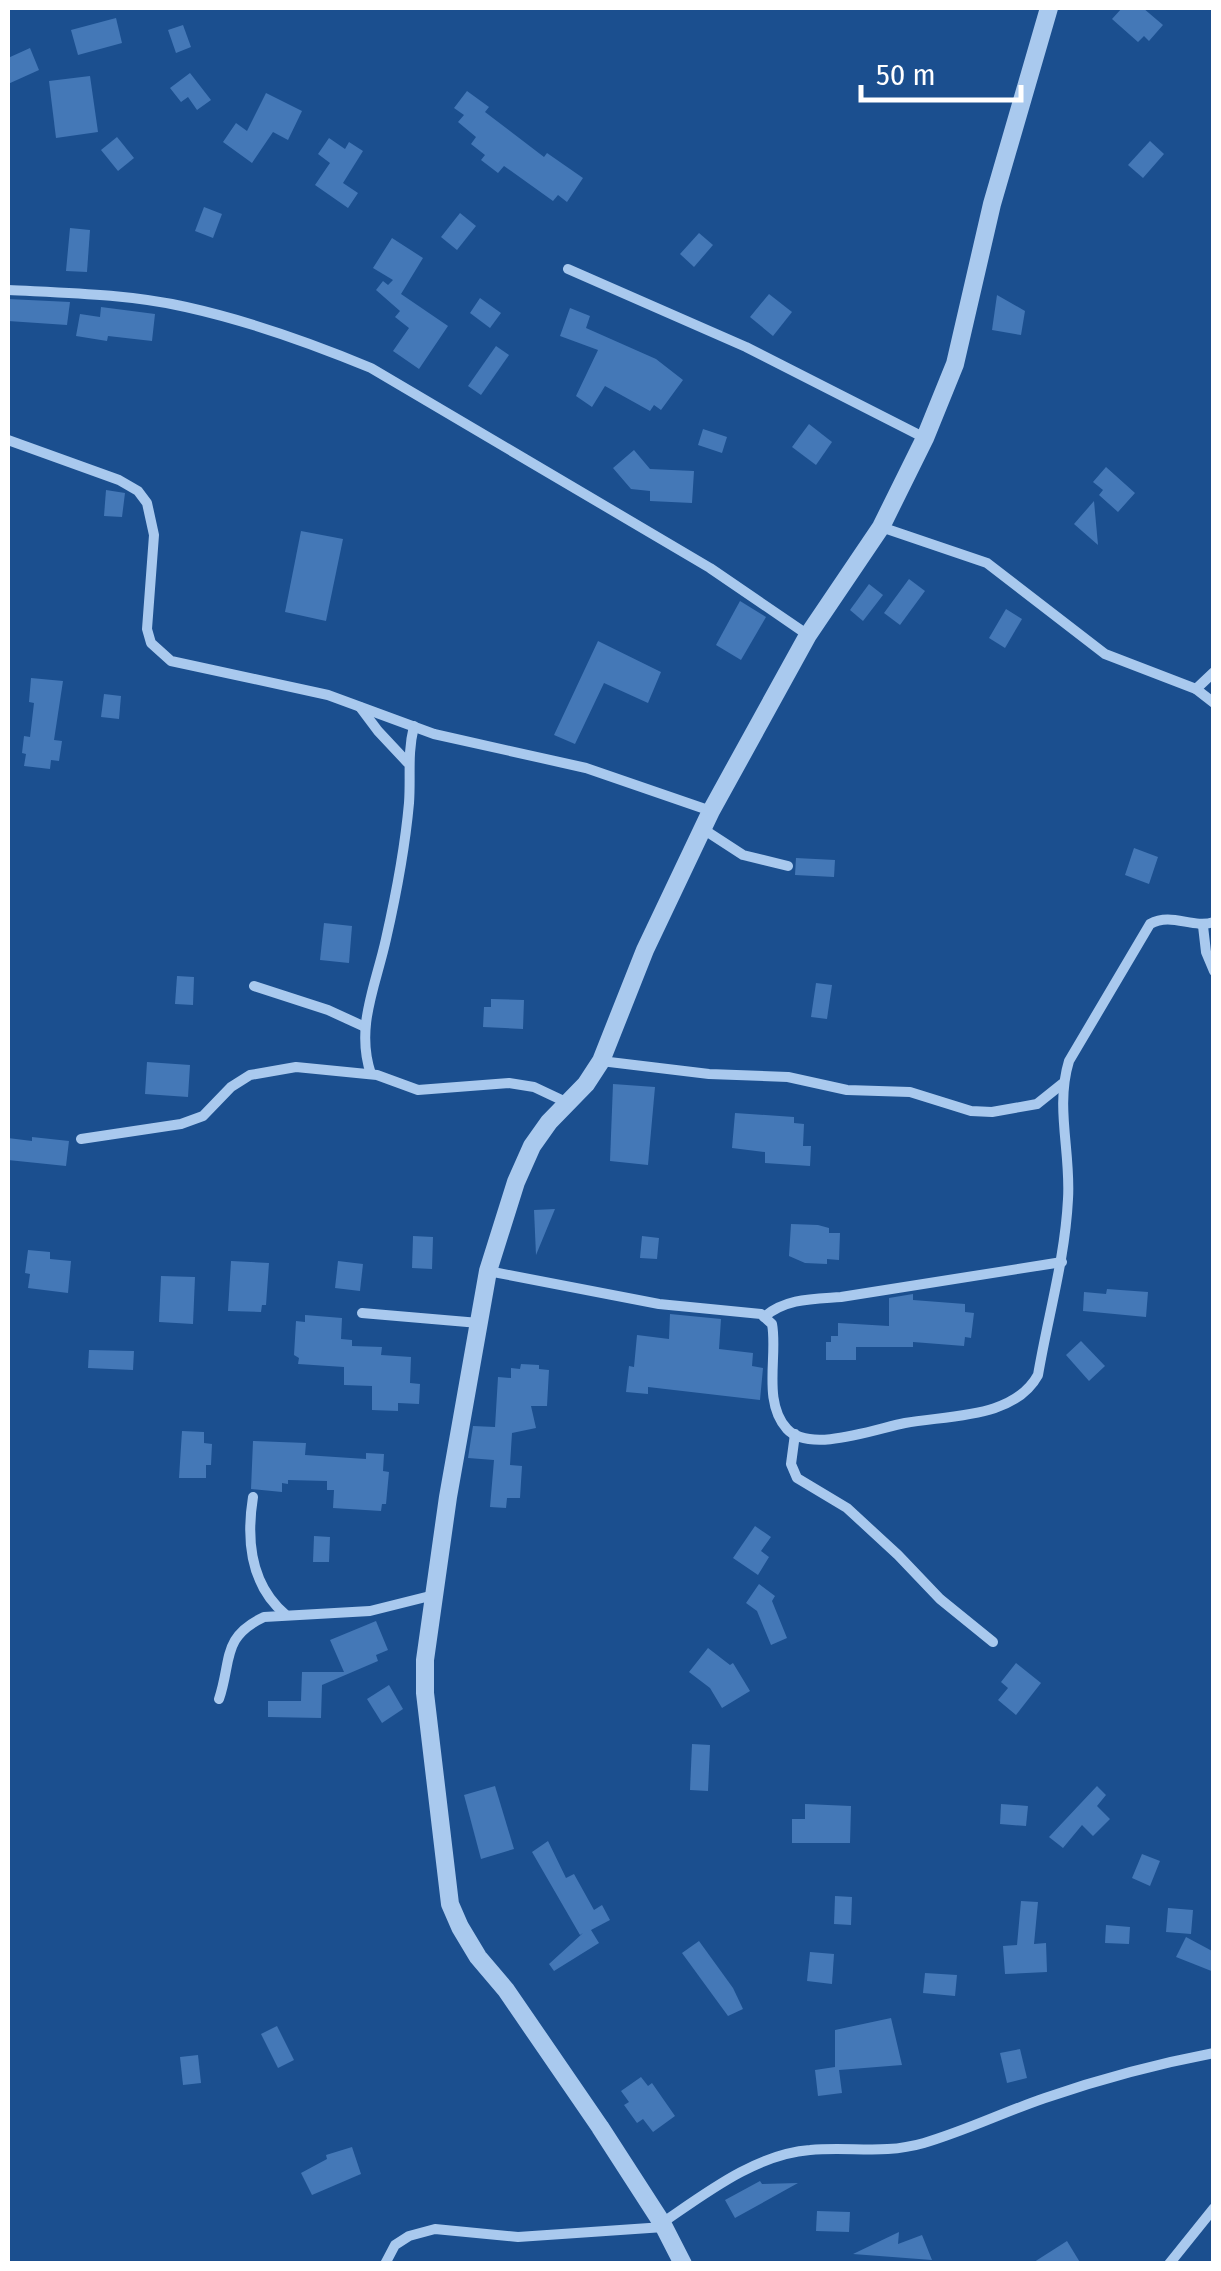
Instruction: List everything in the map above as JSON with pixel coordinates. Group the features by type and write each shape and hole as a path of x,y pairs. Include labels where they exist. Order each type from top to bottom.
{"street":[{"path":"682,2264 663,2225 506,1990 478,1957 450,1904 425,1693 448,1497 488,1271 516,1182 532,1146 601,1061 645,950 707,820 808,635 881,527 925,438 955,364 992,204 1049,8"},
{"path":"568,269 746,347 925,438"},
{"path":"8,290 130,298 186,307 312,343 371,368 710,568 808,635"},
{"path":"8,440 119,480 138,491 146,503 154,535 147,630 159,654 171,661 328,695 414,726 586,768 707,820 743,855 788,866"},
{"path":"881,527 986,563 1105,654 1196,689 1214,703"},
{"path":"1196,689 1214,672"},
{"path":"360,707 407,762"},
{"path":"371,1074 365,1056 365,1027 394,896 409,802 407,762 414,726"},
{"path":"488,1271 658,1304 764,1317 772,1324 773,1391 784,1426 803,1437 857,1437 902,1423 978,1412 1017,1397 1032,1386 1038,1375 1062,1262 1068,1194 1062,1084 1069,1060 1150,924 1166,918 1208,924 1206,952 1214,971"},
{"path":"254,986 328,1010 365,1027"},
{"path":"601,1061 709,1074 788,1078 847,1090 910,1092 971,1111 992,1112 1037,1104 1062,1084"},
{"path":"81,1138 181,1124 203,1116 231,1087 250,1075 296,1067 371,1074 418,1090 509,1084 534,1087 568,1103"},
{"path":"764,1317 784,1304 806,1299 841,1297 1062,1262"},
{"path":"362,1313 480,1323"},
{"path":"795,1434 791,1464 797,1478 847,1508 940,1599 994,1642"},
{"path":"254,1497 250,1550 266,1593 286,1615"},
{"path":"219,1699 236,1634 264,1617 370,1611 434,1595"},
{"path":"385,2264 394,2245 409,2236 436,2230 518,2238 663,2225 735,2177 789,2152 827,2148 860,2152 924,2143 1116,2076 1214,2053"},
{"path":"1169,2264 1214,2208"}],"building":[{"path":"1122,8 1143,8 1163,25 1149,41 1144,36 1138,42 1112,19"},
{"path":"116,18 122,43 78,55 71,30"},
{"path":"183,25 191,47 176,53 168,30"},
{"path":"30,48 39,70 8,84 8,58"},
{"path":"190,73 211,100 197,110 188,97 181,102 170,88"},
{"path":"90,76 98,132 56,138 49,81"},
{"path":"467,91 489,107 485,112 544,157 547,153 583,178 567,202 558,195 553,201 504,166 498,173 481,160 485,155 471,144 476,137 458,122 464,115 454,108"},
{"path":"266,93 302,111 288,140 273,132 252,163 223,142 236,123 247,131"},
{"path":"117,137 134,158 118,171 101,150"},
{"path":"329,138 345,149 349,142 363,151 343,183 358,193 348,208 315,185 330,163 318,154"},
{"path":"1150,141 1164,154 1143,178 1128,165"},
{"path":"204,207 222,214 213,238 195,231"},
{"path":"460,213 476,226 457,250 441,237"},
{"path":"70,228 90,230 87,272 66,271"},
{"path":"699,233 713,245 694,267 680,254"},
{"path":"392,238 423,258 401,294 448,326 419,369 393,351 409,328 395,317 400,311 376,290 383,281 388,285 393,280 373,268"},
{"path":"769,294 792,312 773,336 750,317"},
{"path":"997,295 1025,311 1021,335 992,330"},
{"path":"480,298 501,313 490,328 470,313"},
{"path":"8,299 70,302 67,325 8,321"},
{"path":"101,307 155,314 152,341 76,336 80,314 100,317"},
{"path":"570,308 590,316 586,328 656,359 683,380 661,410 654,405 650,411 605,386 592,407 576,396 598,350 560,336"},
{"path":"496,346 509,355 481,395 468,386"},
{"path":"809,424 832,442 816,465 792,447"},
{"path":"703,429 727,437 722,453 698,445"},
{"path":"634,450 650,469 694,471 692,503 650,501 650,491 631,489 613,468"},
{"path":"1106,467 1135,493 1118,512 1099,495 1103,490 1093,482"},
{"path":"106,490 125,493 122,517 104,516"},
{"path":"1094,501 1098,545 1074,524"},
{"path":"301,531 343,539 326,621 285,612"},
{"path":"909,579 925,591 900,625 884,613"},
{"path":"869,584 883,595 863,621 850,610"},
{"path":"740,601 766,617 741,660 716,645"},
{"path":"1006,609 1022,619 1005,648 989,638"},
{"path":"598,641 661,672 648,703 604,683 575,744 554,735"},
{"path":"31,678 63,681 54,740 62,741 59,761 51,760 50,769 24,766 24,736 30,737 34,703 29,702"},
{"path":"104,694 121,696 119,719 101,717"},
{"path":"1134,848 1158,857 1149,884 1125,875"},
{"path":"796,858 835,860 834,877 795,875"},
{"path":"324,923 352,926 349,963 320,960"},
{"path":"177,976 194,977 193,1005 175,1004"},
{"path":"816,983 832,985 827,1019 811,1017"},
{"path":"491,999 524,1000 523,1029 483,1027 484,1007 491,1007"},
{"path":"147,1062 190,1065 188,1097 145,1094"},
{"path":"613,1084 655,1087 648,1165 610,1161"},
{"path":"735,1113 794,1117 794,1123 804,1124 803,1146 811,1146 810,1166 765,1163 765,1152 732,1148"},
{"path":"32,1137 69,1141 66,1166 8,1160 8,1138 32,1141"},
{"path":"555,1209 536,1255 534,1210"},
{"path":"791,1224 818,1225 829,1228 829,1233 840,1233 839,1260 805,1263 789,1256"},
{"path":"413,1236 433,1237 432,1269 412,1268"},
{"path":"642,1236 659,1238 657,1259 640,1258"},
{"path":"28,1250 50,1252 50,1259 71,1261 68,1293 28,1288"},
{"path":"231,1261 269,1263 266,1305 262,1305 261,1312 228,1311"},
{"path":"338,1261 363,1264 360,1291 335,1288"},
{"path":"161,1276 195,1277 193,1324 159,1322"},
{"path":"1107,1289 1148,1292 1146,1317 1083,1311 1084,1292 1106,1294"},
{"path":"913,1294 913,1300 965,1304 965,1312 974,1313 971,1338 965,1337 964,1346 913,1342 913,1347 856,1347 856,1360 826,1360 826,1342 831,1342 831,1336 838,1336 838,1323 889,1326 889,1298"},
{"path":"670,1314 721,1319 719,1349 753,1353 752,1366 763,1368 760,1400 648,1387 648,1394 626,1392 629,1366 634,1367 637,1335 669,1339"},
{"path":"305,1315 342,1318 341,1339 352,1340 352,1346 382,1347 381,1355 411,1357 410,1383 420,1384 419,1404 398,1403 398,1411 372,1410 372,1386 344,1385 344,1367 298,1364 299,1358 294,1355 296,1321 305,1322"},
{"path":"1081,1341 1105,1366 1089,1381 1066,1355"},
{"path":"89,1350 134,1351 133,1370 88,1368"},
{"path":"521,1364 549,1370 547,1406 531,1406 536,1428 512,1433 510,1465 522,1466 520,1498 507,1498 506,1508 490,1507 494,1460 468,1458 473,1426 495,1427 498,1377 511,1378 511,1368 520,1369"},
{"path":"182,1431 204,1432 204,1443 212,1444 206,1478 179,1478"},
{"path":"253,1441 306,1443 305,1455 366,1459 366,1453 384,1454 383,1471 389,1472 386,1504 382,1504 381,1511 333,1508 334,1490 327,1490 327,1481 288,1480 288,1484 282,1483 282,1492 251,1489"},
{"path":"755,1526 771,1537 761,1551 769,1557 758,1575 733,1558"},
{"path":"314,1536 330,1537 329,1562 313,1562"},
{"path":"759,1584 775,1596 772,1601 787,1638 771,1645 757,1611 746,1603"},
{"path":"376,1621 388,1650 376,1655 378,1661 322,1685 321,1718 268,1717 268,1701 301,1701 302,1672 344,1672 330,1640"},
{"path":"708,1648 730,1665 733,1663 750,1691 722,1708 710,1688 689,1672"},
{"path":"1016,1663 1041,1683 1016,1715 998,1700 1008,1688 1001,1682"},
{"path":"389,1685 403,1709 382,1723 367,1699"},
{"path":"692,1744 710,1745 708,1791 690,1790"},
{"path":"495,1786 514,1849 481,1859 464,1795"},
{"path":"1097,1786 1106,1795 1097,1806 1110,1819 1093,1836 1082,1825 1063,1848 1049,1837"},
{"path":"805,1804 851,1806 850,1843 792,1843 792,1819 805,1819"},
{"path":"1001,1804 1028,1806 1026,1826 1000,1824"},
{"path":"548,1841 566,1878 574,1874 594,1910 602,1905 610,1920 591,1930 599,1943 554,1971 549,1964 583,1933 580,1935 532,1852"},
{"path":"1142,1854 1160,1861 1150,1886 1132,1878"},
{"path":"835,1896 852,1897 851,1925 834,1924"},
{"path":"1021,1901 1038,1902 1034,1944 1046,1943 1047,1972 1005,1974 1003,1946 1017,1945"},
{"path":"1168,1908 1193,1910 1191,1934 1166,1932"},
{"path":"1106,1925 1130,1927 1129,1944 1105,1943"},
{"path":"1186,1937 1214,1952 1214,1972 1176,1957"},
{"path":"699,1941 733,1988 743,2009 728,2016 682,1953"},
{"path":"810,1952 834,1954 832,1984 807,1981"},
{"path":"925,1973 957,1975 955,1996 923,1993"},
{"path":"891,2018 902,2065 839,2070 842,2093 818,2096 815,2070 835,2067 835,2030"},
{"path":"277,2026 294,2060 278,2068 261,2034"},
{"path":"1020,2049 1027,2078 1007,2083 1000,2053"},
{"path":"198,2055 201,2083 183,2085 180,2057"},
{"path":"641,2077 648,2086 652,2083 675,2116 653,2132 643,2119 637,2123 624,2105 629,2102 621,2091"},
{"path":"352,2147 361,2174 312,2195 301,2173 327,2159 326,2155"},
{"path":"760,2181 798,2183 735,2218 725,2200"},
{"path":"817,2211 850,2212 849,2232 816,2231"},
{"path":"899,2232 898,2244 922,2235 932,2260 853,2254"},
{"path":"1067,2241 1081,2264 1031,2264"}]}
